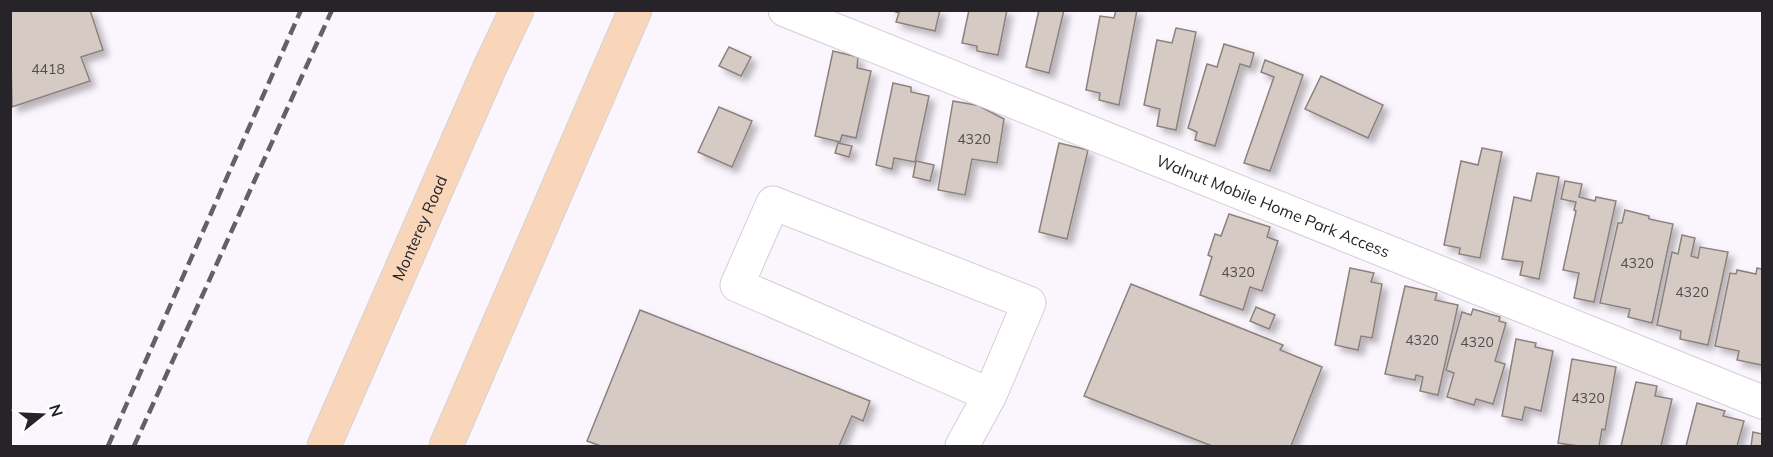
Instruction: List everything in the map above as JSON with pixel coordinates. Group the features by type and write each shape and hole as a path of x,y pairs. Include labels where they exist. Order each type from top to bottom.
{"main road":[{"name":"Monterey Road","path":"324,447 516,10"},
{"path":"446,447 635,10"}],"street":[{"name":"Walnut Mobile Home Park Access","path":"785,10 1762,402"},
{"path":"962,447 990,395 1029,303 773,203 737,285 990,395"}],"building":[{"path":"10,10 90,10 103,50 81,57 90,81 12,107"},
{"path":"890,10 940,10 935,31 896,22 899,13"},
{"path":"969,10 1007,10 998,55 977,51 977,46 962,43"},
{"path":"1039,10 1064,10 1049,73 1026,67"},
{"path":"1116,10 1137,10 1119,105 1099,100 1100,93 1086,90 1100,16 1114,18"},
{"path":"1176,28 1196,32 1176,130 1157,126 1160,109 1144,105 1157,40 1172,43"},
{"path":"1224,44 1254,53 1250,67 1240,64 1215,146 1195,140 1197,132 1188,128 1207,64 1217,67"},
{"path":"729,47 751,57 741,76 719,66"},
{"path":"833,51 858,57 857,68 871,71 856,138 842,135 840,142 815,136"},
{"path":"1265,60 1303,75 1270,171 1244,163 1274,77 1261,72"},
{"path":"1321,76 1383,105 1368,138 1305,109"},
{"path":"893,83 911,87 911,92 929,96 915,162 894,158 892,169 876,165"},
{"path":"953,101 981,106 1004,119 997,163 972,159 965,195 938,190"},
{"path":"719,107 752,121 732,167 698,152"},
{"path":"838,143 852,146 849,157 835,153"},
{"path":"1059,143 1088,150 1067,239 1039,232"},
{"path":"1482,148 1502,152 1480,258 1459,254 1460,248 1444,245 1461,161 1478,165"},
{"path":"916,161 934,165 930,181 913,177"},
{"path":"1537,173 1559,177 1539,279 1520,275 1523,262 1502,259 1514,197 1531,201"},
{"path":"1565,181 1582,184 1579,197 1595,201 1596,197 1616,201 1594,302 1574,298 1579,273 1563,270 1576,211 1574,210 1576,202 1561,199"},
{"path":"1625,210 1649,216 1649,219 1673,224 1652,323 1628,317 1630,309 1600,303 1618,223 1622,223"},
{"path":"1229,214 1270,227 1267,237 1278,241 1262,291 1250,287 1243,310 1200,295 1212,257 1208,255 1215,234 1221,236"},
{"path":"1682,235 1695,238 1691,256 1698,258 1700,247 1728,252 1708,345 1680,339 1681,331 1657,325 1672,252 1678,254"},
{"path":"1350,268 1374,273 1371,282 1382,284 1372,338 1361,336 1358,350 1335,345"},
{"path":"1757,268 1762,269 1762,365 1737,360 1739,351 1715,346 1730,273 1736,274 1737,270 1756,274"},
{"path":"1131,284 1283,345 1280,350 1322,367 1291,446 1212,446 1084,396"},
{"path":"1405,286 1437,293 1435,300 1458,305 1438,395 1420,391 1423,377 1416,375 1415,380 1385,374"},
{"path":"1256,307 1275,315 1269,329 1250,321"},
{"path":"1473,309 1500,317 1499,321 1506,323 1495,361 1505,364 1493,404 1476,399 1474,405 1447,397 1454,373 1446,370 1462,312 1471,315"},
{"path":"640,310 870,401 863,421 852,416 839,446 601,446 587,441"},
{"path":"1516,339 1536,343 1535,347 1553,351 1541,411 1525,407 1522,420 1502,416"},
{"path":"1572,359 1616,367 1605,430 1602,429 1599,446 1558,443"},
{"path":"1636,382 1657,386 1655,396 1672,399 1661,446 1621,446"},
{"path":"1697,403 1725,411 1723,416 1744,421 1737,446 1686,446"},
{"path":"1753,432 1762,434 1762,446 1751,446"}],"railway":[{"path":"108,446 301,10"},
{"path":"134,446 332,10"}]}
